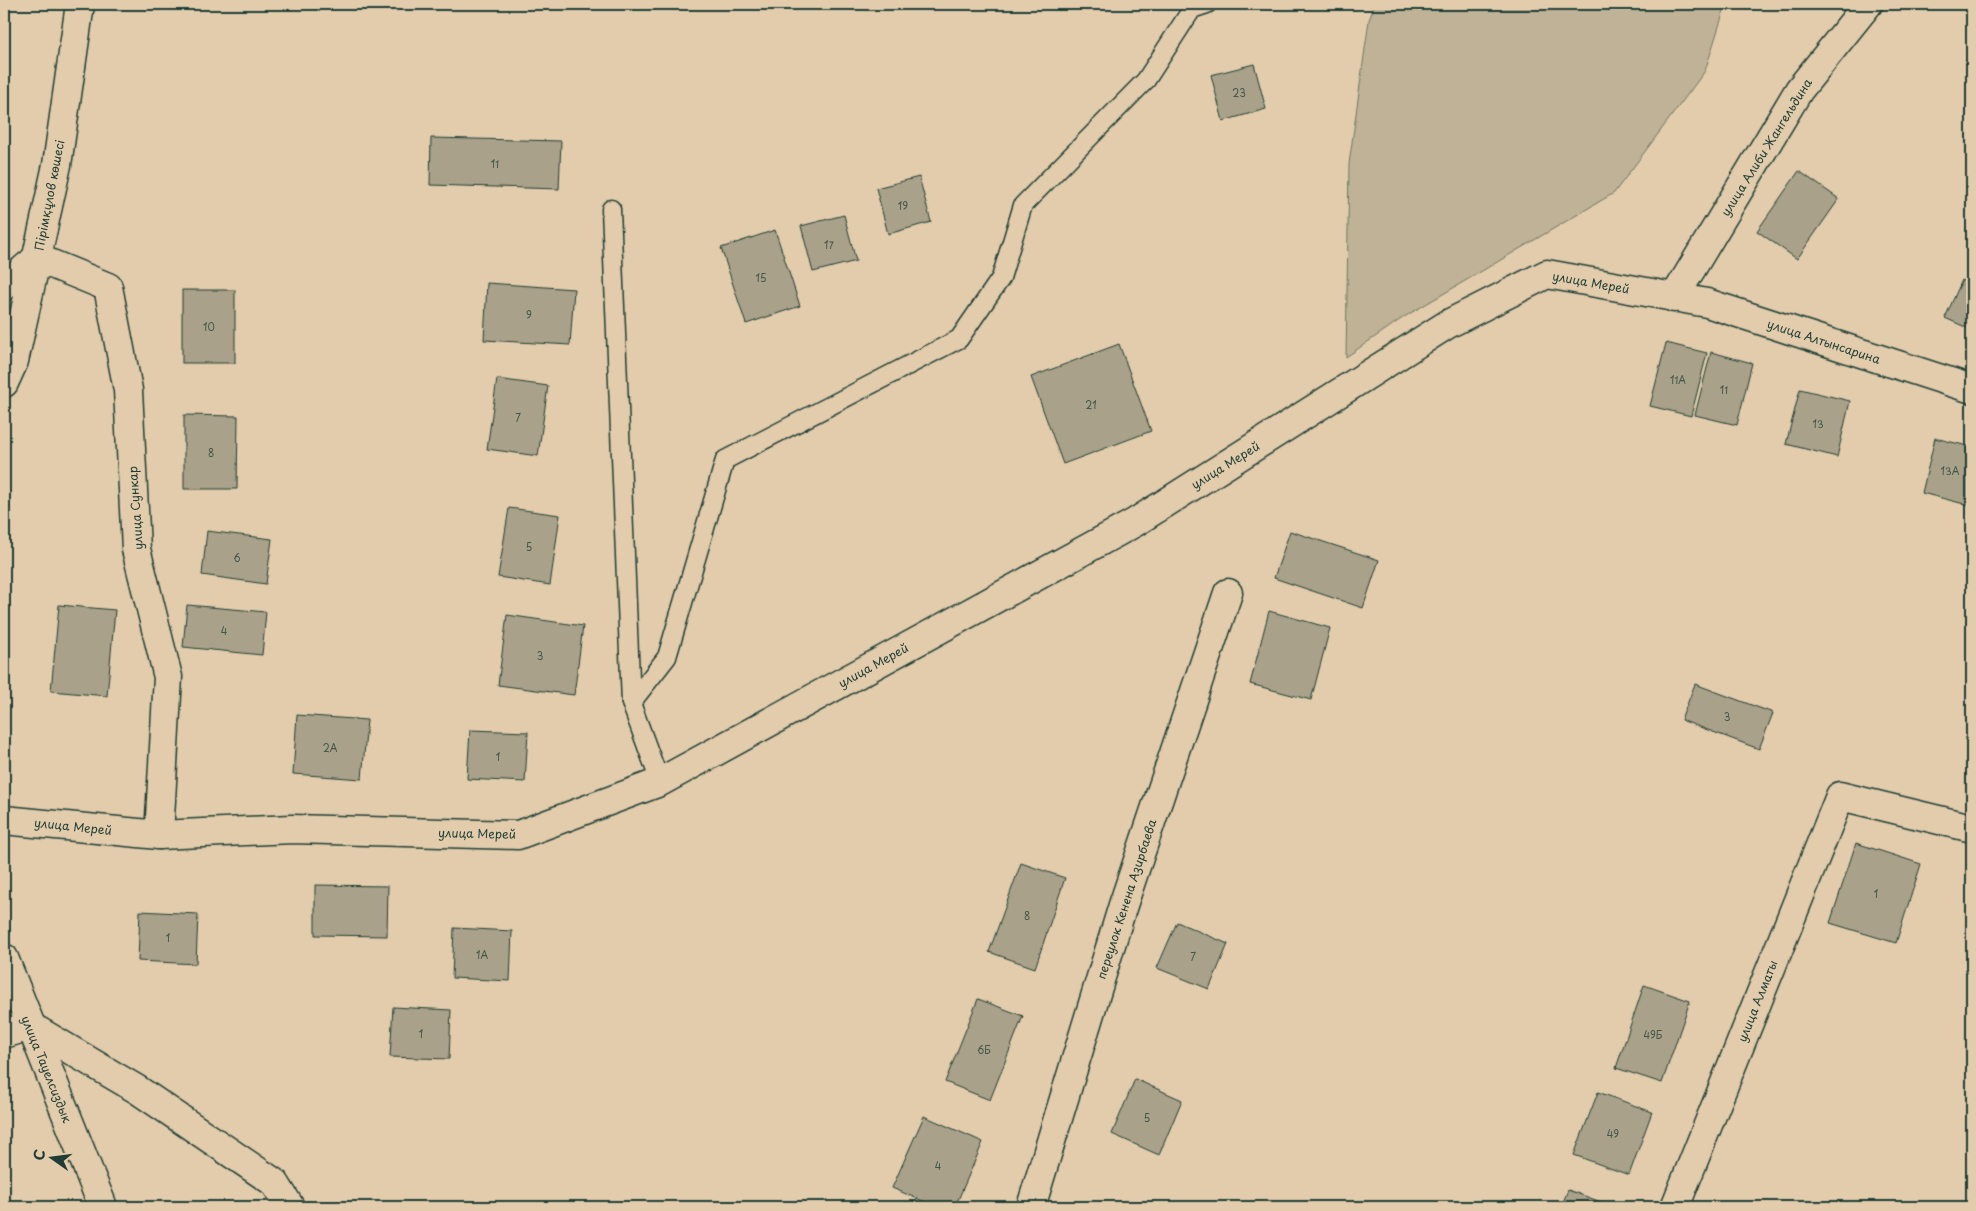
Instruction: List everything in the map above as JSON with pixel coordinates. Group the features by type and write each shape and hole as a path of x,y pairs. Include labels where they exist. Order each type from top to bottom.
{"street":[{"name":"Пірімқұлов көшесі","path":"4,383 14,361 57,165 80,4"},
{"name":"улица Алиби Жангельдина","path":"1674,298 1798,90 1868,4"},
{"path":"4,286 37,258"},
{"name":"улица Сункар","path":"37,258 108,287 128,390 136,549 168,677 159,835"},
{"name":"улица Мерей","path":"4,820 159,835 292,829 518,835 660,782 1134,523 1448,324 1547,274 1674,298"},
{"name":"улица Алтынсарина","path":"1674,298 1707,303 1972,388"},
{"name":"переулок Кенена Азирбаева","path":"1031,1207 1123,905 1228,593"},
{"name":"улица Алматы","path":"1675,1207 1840,796 1972,828"},
{"name":"улица Тауелсиздык","path":"4,958 103,1207"},
{"path":"4,1034 30,1026 138,1090 275,1183 290,1207"}],"lane":[{"path":"631,703 667,658 725,460 959,340 1001,278 1024,205 1146,80 1192,9 1206,4"},
{"path":"611,209 631,703 660,782"}],"shaded area":[{"path":"1375,4 1726,4 1705,71 1614,193 1404,317 1346,357 1349,164 1369,20"}],"building":[{"path":"1254,64 1266,109 1223,121 1211,75"},
{"path":"431,138 561,141 559,189 430,185"},
{"path":"1799,171 1839,199 1797,259 1757,231"},
{"path":"919,177 931,222 888,234 876,188"},
{"path":"844,215 856,261 813,272 801,226"},
{"path":"775,230 800,306 746,324 721,248"},
{"path":"1962,280 1972,285 1972,330 1945,318"},
{"path":"487,283 574,289 570,345 484,340"},
{"path":"182,290 235,290 235,363 182,363"},
{"path":"1666,343 1707,353 1691,416 1650,406"},
{"path":"1119,344 1151,431 1063,464 1031,377"},
{"path":"1711,352 1752,363 1737,425 1695,415"},
{"path":"497,379 548,386 538,456 487,449"},
{"path":"1800,389 1850,401 1837,457 1786,444"},
{"path":"184,415 238,416 237,489 184,489"},
{"path":"1935,438 1972,447 1972,506 1922,493"},
{"path":"509,508 560,515 550,585 498,577"},
{"path":"207,531 272,539 266,584 202,575"},
{"path":"1290,531 1379,560 1363,608 1274,578"},
{"path":"59,605 115,610 107,696 51,691"},
{"path":"187,605 266,612 262,655 183,647"},
{"path":"1269,611 1330,628 1311,700 1250,684"},
{"path":"507,615 583,626 574,695 498,685"},
{"path":"1695,684 1773,713 1759,749 1681,720"},
{"path":"297,715 367,720 362,779 293,774"},
{"path":"470,730 528,732 525,782 467,779"},
{"path":"1856,843 1921,864 1896,943 1830,923"},
{"path":"1021,863 1065,878 1035,968 989,952"},
{"path":"315,885 388,886 387,936 315,935"},
{"path":"140,911 198,914 196,964 138,961"},
{"path":"1177,922 1228,944 1209,989 1157,968"},
{"path":"454,928 512,931 510,981 452,978"},
{"path":"1644,985 1690,1001 1662,1083 1616,1068"},
{"path":"978,999 1023,1016 990,1100 945,1082"},
{"path":"393,1007 451,1010 449,1059 390,1057"},
{"path":"1135,1079 1182,1100 1159,1155 1112,1134"},
{"path":"1598,1092 1652,1112 1629,1175 1574,1155"},
{"path":"924,1116 983,1142 955,1207 937,1207 892,1188"},
{"path":"4,1172 8,1190 4,1191"},
{"path":"1568,1190 1615,1207 1561,1207"}]}
